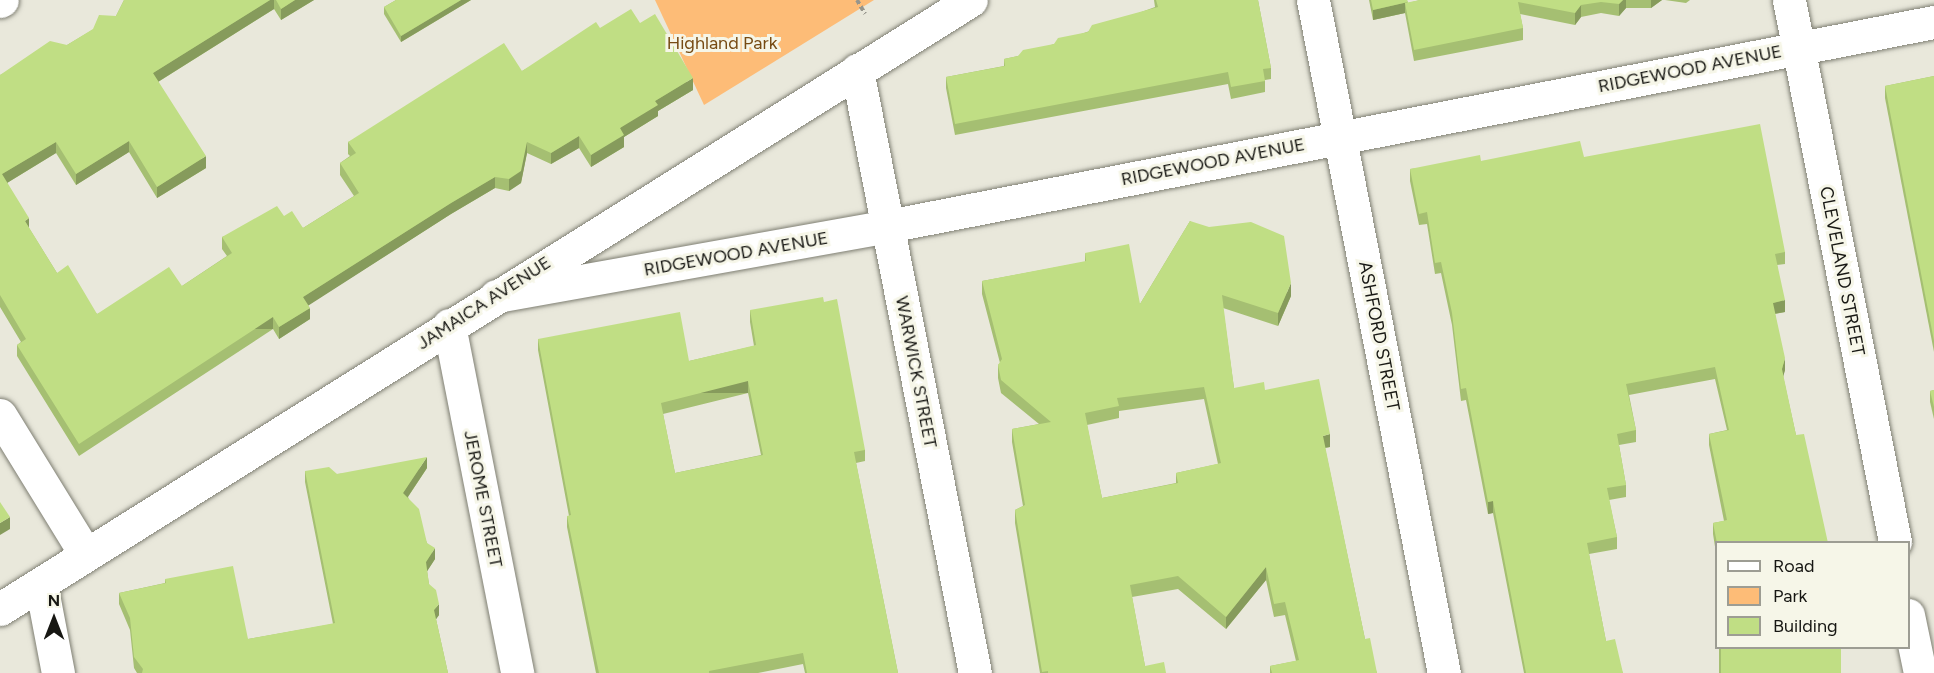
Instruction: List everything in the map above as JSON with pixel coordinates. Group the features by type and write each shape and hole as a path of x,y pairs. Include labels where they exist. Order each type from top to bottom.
{"street":[{"name":"JAMAICA AVENUE","path":"0,609 492,297 971,0"},
{"name":"ASHFORD STREET","path":"1313,0 1444,673"},
{"name":"CLEVELAND STREET","path":"1789,0 1894,541"},
{"name":"RIDGEWOOD AVENUE","path":"492,297 888,226 1934,22"},
{"name":"WARWICK STREET","path":"857,70 975,673"},
{"name":"JEROME STREET","path":"449,326 517,673"},
{"path":"0,415 85,553"},
{"path":"41,584 58,673"},
{"path":"1910,625 1920,673"}],"path":[{"path":"857,0 865,14"}],"green space":[{"name":"Highland Park","path":"655,0 874,0 704,105"}],"building":[{"path":"124,0 270,0 153,73 206,156 157,187 129,141 76,174 56,142 2,174 29,218 25,221 57,273 68,265 97,314 169,267 182,286 232,253 222,237 277,206 284,216 292,211 303,228 359,193 340,163 356,153 348,142 504,43 522,71 596,22 600,28 631,9 640,23 655,14 693,78 655,101 658,105 620,128 624,135 591,155 579,136 551,153 527,142 521,171 509,179 495,177 451,203 303,297 310,308 279,327 273,317 79,444 17,345 26,339 0,295 0,75 50,41 67,45 93,29 99,15 116,16"},
{"path":"276,0 295,0 281,9"},
{"path":"396,0 461,0 401,36 384,7"},
{"path":"1156,0 1258,0 1271,68 1263,69 1265,81 1231,87 1228,72 955,124 946,77 1005,66 1004,59 1018,56 1023,50 1054,44 1058,38 1088,32 1092,25 1158,7"},
{"path":"1371,0 1407,0 1408,2 1373,10"},
{"path":"1420,0 1623,0 1619,4 1601,2 1581,5 1575,13 1518,2 1523,28 1414,50 1405,3"},
{"path":"1934,76 1934,341 1885,86"},
{"path":"1760,124 1785,252 1775,254 1785,300 1773,303 1785,358 1782,369 1796,435 1804,434 1828,541 1717,541 1713,523 1727,520 1709,434 1729,430 1715,367 1626,384 1636,430 1617,434 1626,485 1607,488 1617,537 1587,543 1606,641 1615,639 1623,673 1526,673 1493,501 1488,502 1466,388 1461,389 1452,313 1441,262 1435,263 1427,212 1419,214 1410,169 1480,155 1481,161 1580,141 1584,157"},
{"path":"1190,221 1209,227 1251,222 1284,236 1291,283 1278,313 1222,295 1234,388 1264,382 1265,390 1319,379 1330,434 1323,436 1365,639 1370,638 1377,673 1272,673 1270,666 1299,660 1285,602 1274,604 1266,567 1226,617 1178,576 1130,585 1145,666 1164,662 1166,673 1042,672 1015,510 1025,505 1012,429 1051,422 1001,380 998,365 1002,359 982,281 1086,261 1085,253 1129,244 1140,304","holes":["1204,387 1221,463 1176,473 1178,483 1102,498 1085,413 1119,406 1117,398"]},
{"path":"823,297 824,302 837,299 865,450 854,452 898,673 807,673 803,653 709,671 709,673 599,673 567,516 571,515 538,339 680,312 689,361 756,345 750,310","holes":["748,381 763,455 675,473 661,403"]},
{"path":"1934,390 1934,407 1930,391"},
{"path":"427,457 403,493 419,509 427,543 435,548 426,562 429,584 436,590 439,604 434,610 448,673 142,673 143,669 134,657 130,618 119,593 166,583 165,579 233,566 248,639 335,623 305,471 329,467 337,474"},
{"path":"0,502 10,517 0,523"},
{"path":"1721,649 1841,649 1841,673 1721,673"}]}
